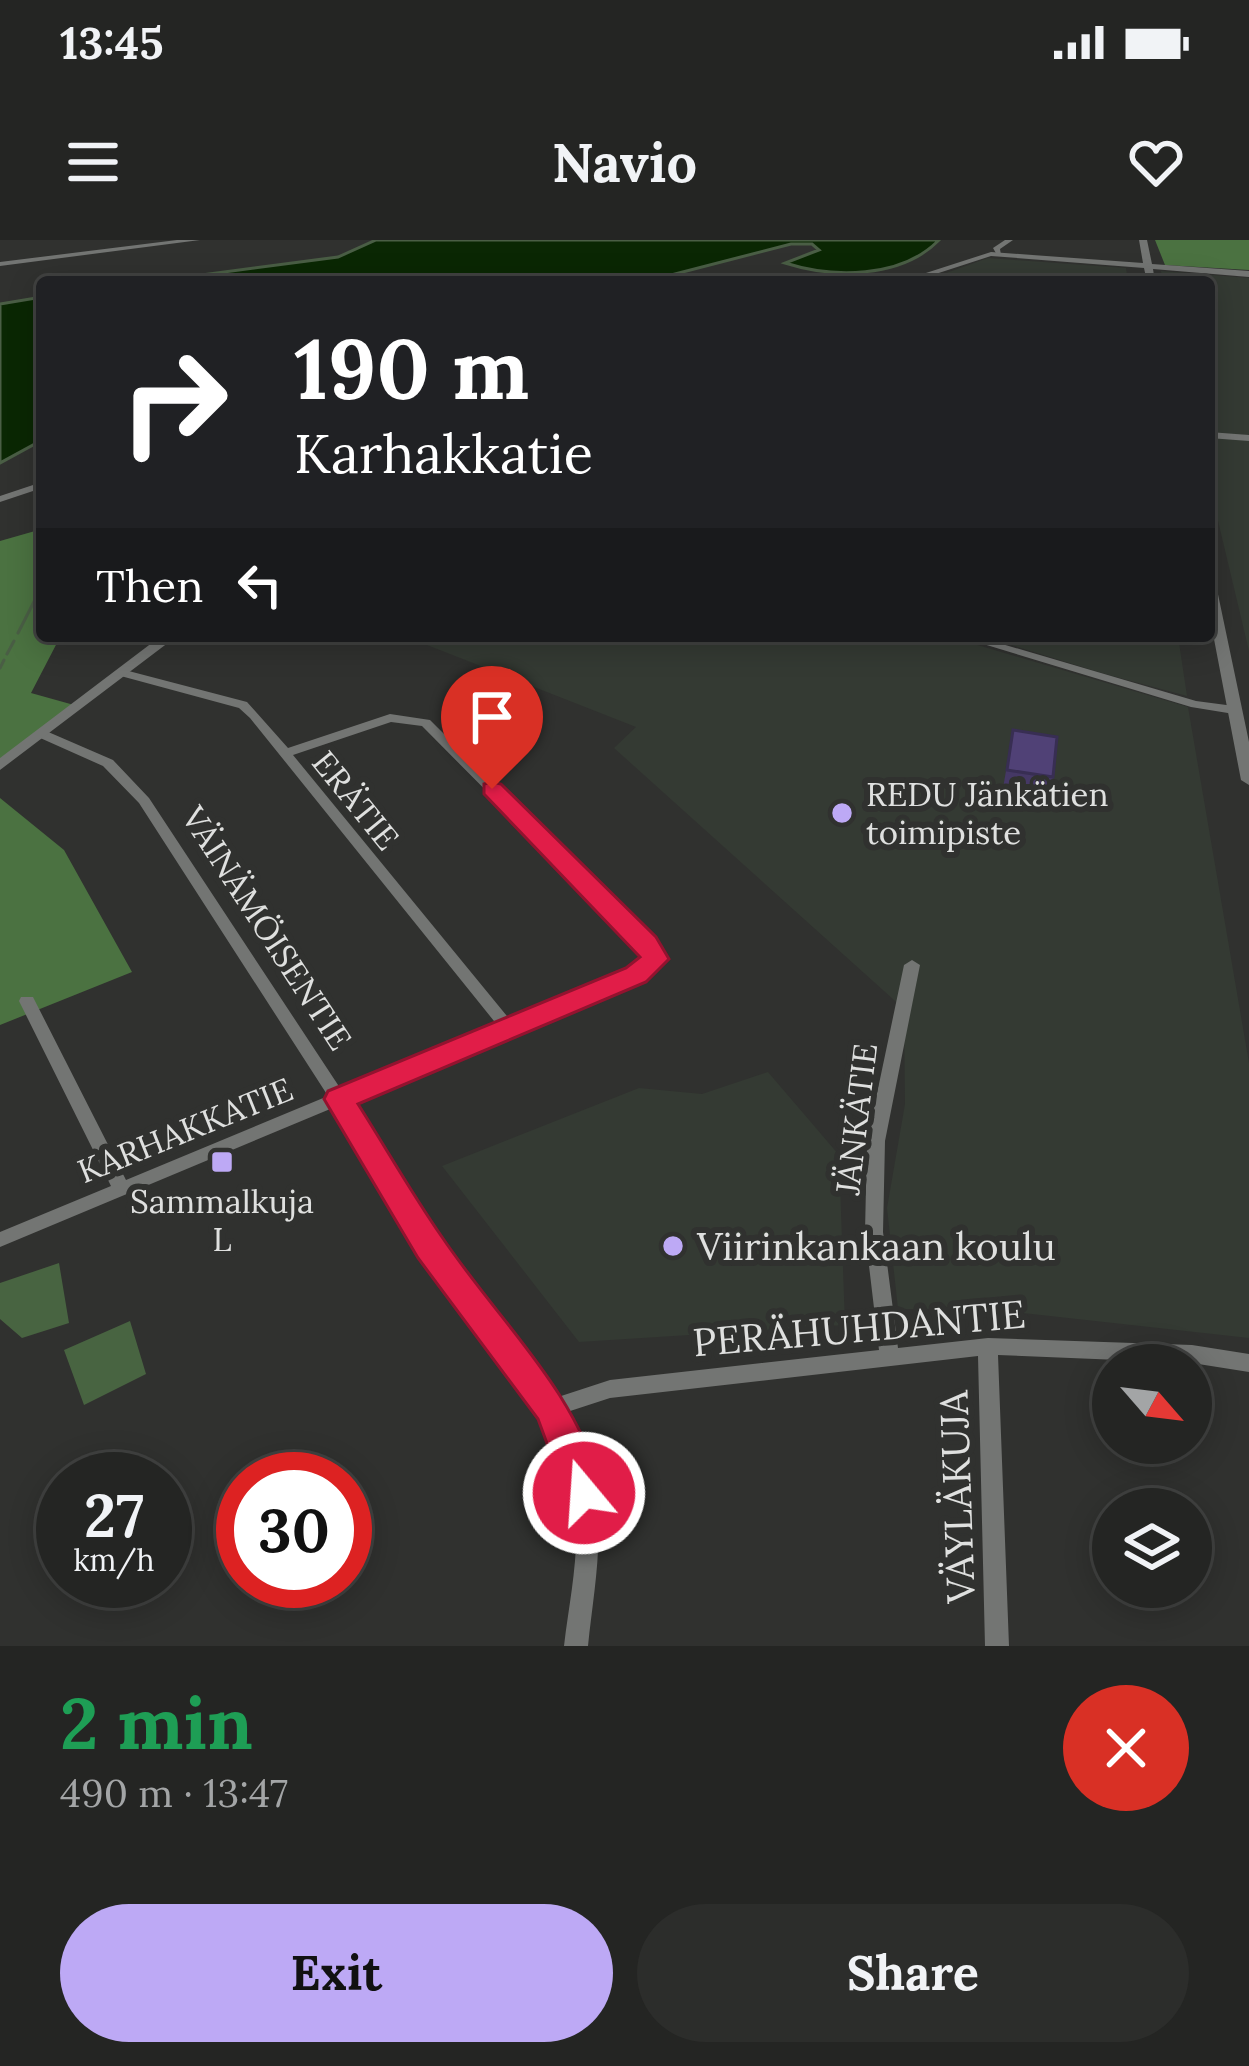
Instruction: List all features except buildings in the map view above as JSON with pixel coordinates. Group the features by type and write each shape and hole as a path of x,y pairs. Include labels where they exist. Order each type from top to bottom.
{"street":[{"path":"0,264 196,240"},
{"path":"1000,254 996,248 1010,240"},
{"path":"1143,240 1150,276"},
{"path":"918,276 964,259 1000,254 1249,274"},
{"path":"1215,435 1249,438"},
{"path":"0,500 36,487"},
{"path":"1215,611 1249,780"},
{"path":"0,765 162,642"},
{"path":"983,642 1195,704 1234,710"},
{"name":"ERÄTIE","path":"121,673 242,705 507,1028"},
{"name":"KARHAKKATIE","path":"0,1240 636,975 656,959 426,723 390,718 284,754"},
{"name":"VÄINÄMÖISENTIE","path":"42,734 108,763 144,802 339,1099 430,1248 551,1408 572,1450 584,1493 588,1535 576,1646"},
{"name":"JÄNKÄTIE","path":"889,1354 874,1232 876,1141 912,965"},
{"path":"27,1001 121,1190"},
{"name":"PERÄHUHDANTIE","path":"551,1408 610,1389 988,1346 1192,1354 1249,1363"},
{"name":"VÄYLÄKUJA","path":"988,1346 997,1646"}],"shaded area":[{"path":"376,240 939,240 906,262 865,272 785,263 819,250 812,244 791,244 667,276 194,276 338,257"},
{"path":"1155,240 1249,240 1249,270 1165,265"},
{"path":"988,258 1126,268 1127,276 938,276"},
{"path":"1161,271 1249,278 1249,651 1215,508 1215,276 1162,276"},
{"path":"36,298 36,443 0,463 0,304"},
{"path":"36,531 36,642 57,642 31,693 74,705 0,760 0,541"},
{"path":"419,642 967,642 1188,707 1249,1063 1249,1338 987,1309 898,1309 887,1208 905,1104 904,1009 614,748 636,727"},
{"path":"1001,642 1179,642 1187,696"},
{"path":"0,798 64,850 132,972 0,1025"},
{"name":"Viirinkankaan koulu","path":"768,1072 839,1155 845,1325 579,1342 442,1166 639,1088 702,1094"},
{"path":"59,1263 69,1323 22,1338 0,1319 0,1283"},
{"path":"130,1321 146,1374 84,1405 64,1350"}],"waterway":[{"path":"18,633 36,598"},
{"path":"7,654 14,641"},
{"path":"0,668 4,660"}],"place":[{"name":"REDU Jänkätien toimipiste","path":"842,813"},
{"name":"Sammalkuja L","path":"222,1162"},
{"name":"Viirinkankaan koulu","path":"673,1246"}],"route":[{"path":"492,789 656,959 636,975 339,1099 430,1248 551,1408 572,1450 584,1493"}]}
